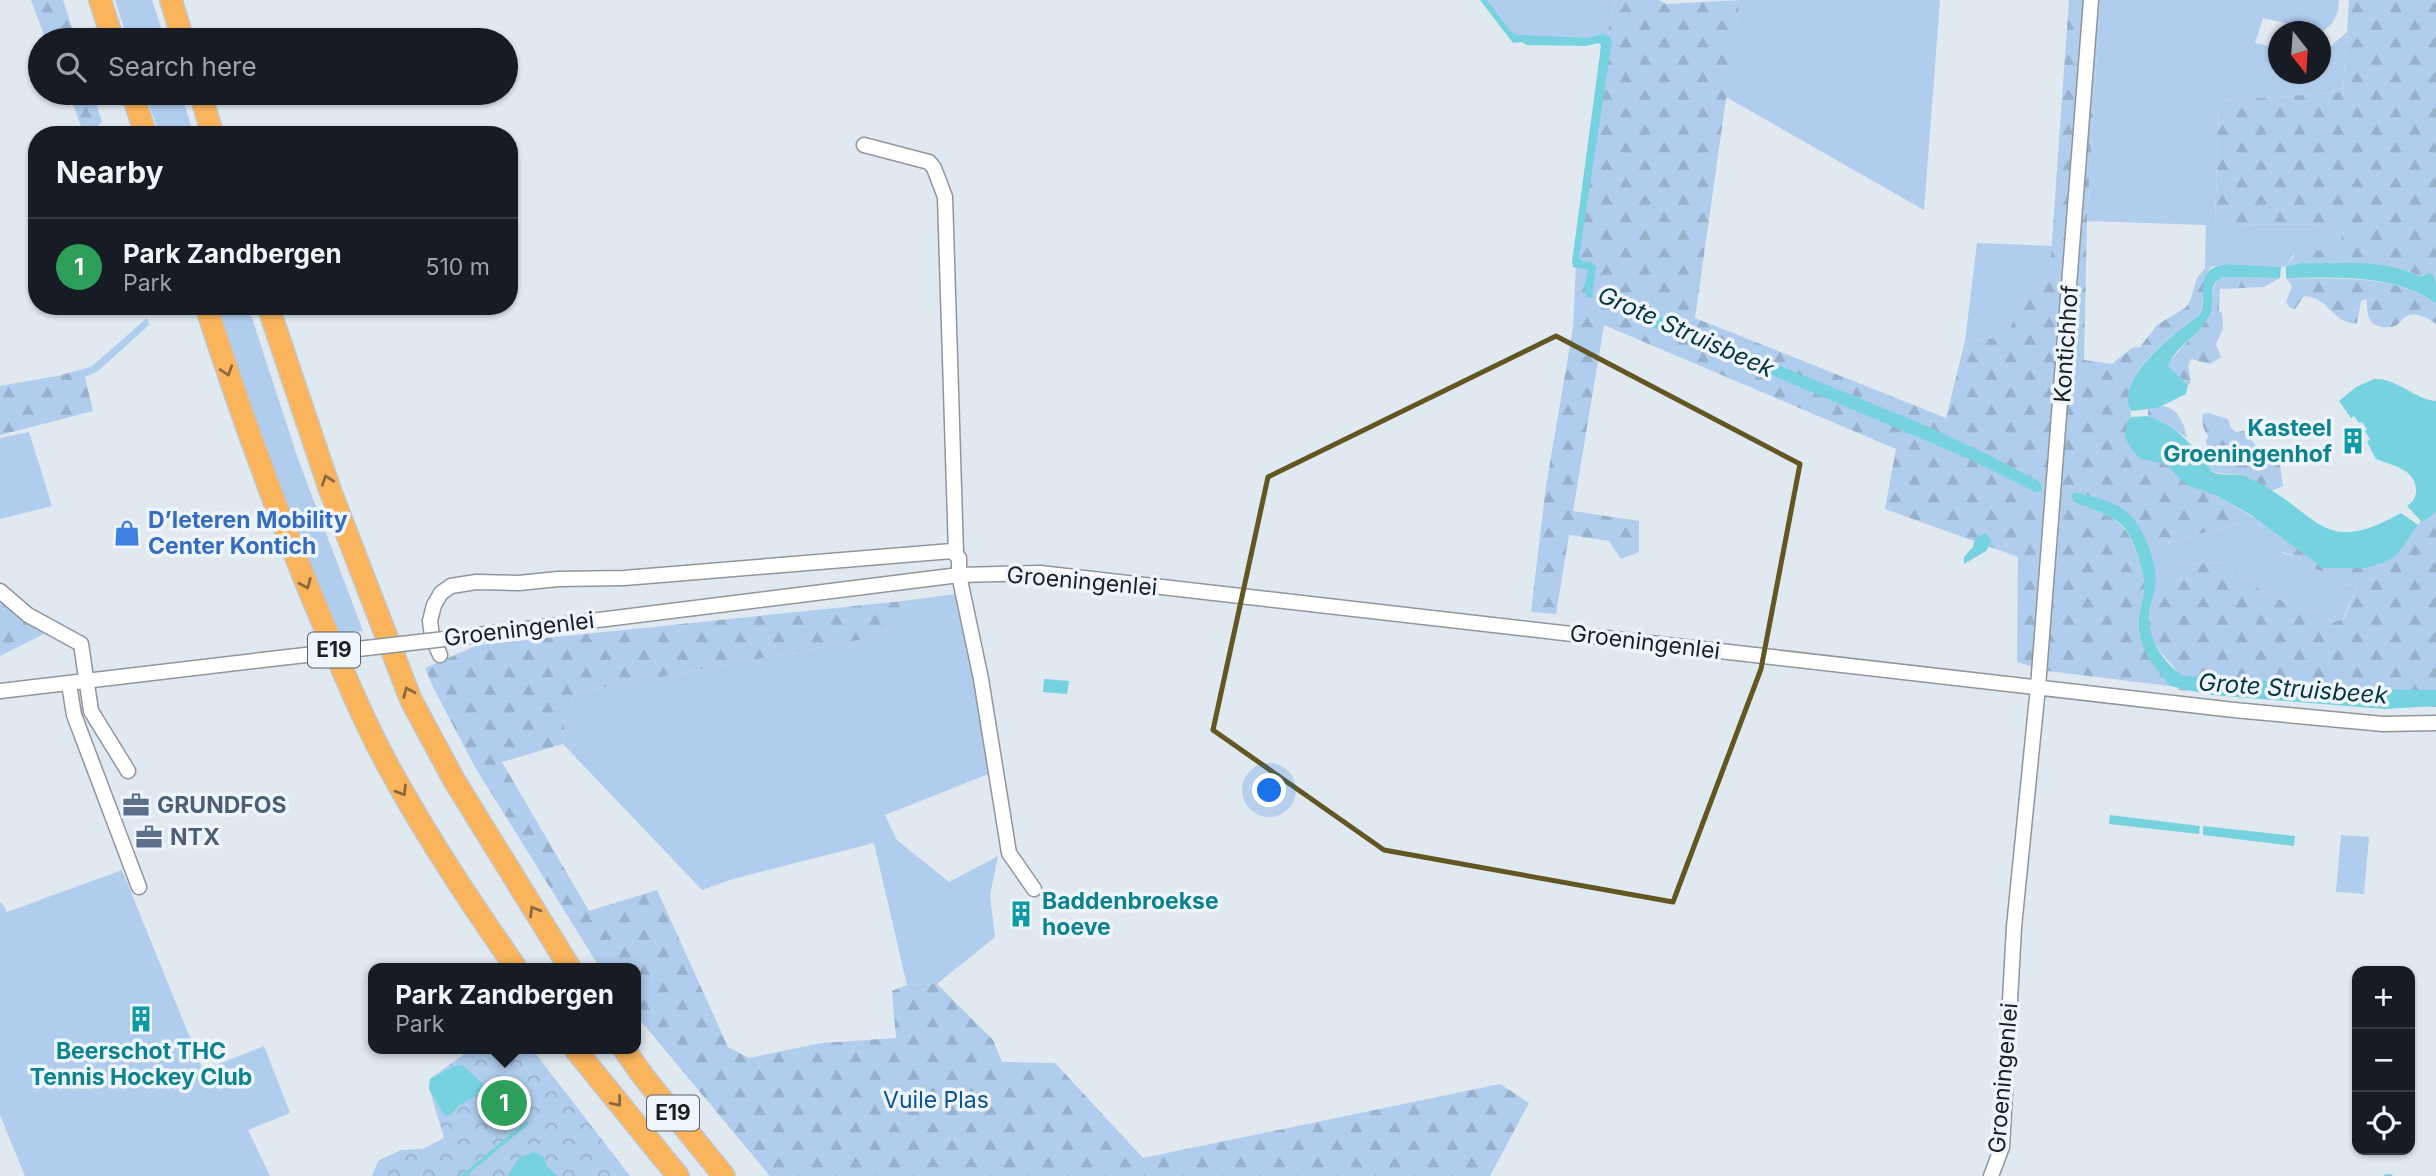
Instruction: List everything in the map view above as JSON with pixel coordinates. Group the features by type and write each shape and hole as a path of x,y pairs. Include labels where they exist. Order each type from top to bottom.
{"highway":[{"path":"100,0 109,28"},
{"path":"171,0 179,28"},
{"path":"136,105 143,126"},
{"path":"204,105 210,126"},
{"name":"E19","path":"209,315 247,430 289,543 341,666 395,779 455,877 513,963"},
{"name":"E19","path":"271,315 330,490 411,699 454,780 567,963"},
{"name":"E19","path":"579,1054 678,1176"},
{"name":"E19","path":"628,1054 724,1176"}],"street":[{"name":"Kontichhof","path":"2038,687 2091,0"},
{"path":"864,145 929,162 939,178 945,197 956,553 981,679 1009,853 1034,890"},
{"path":"440,655 432,636 430,621 434,605 441,593 451,586 476,582 519,583 558,579 624,578 910,553 956,553"},
{"name":"Groeningenlei","path":"0,691 959,575 1040,573 2234,710 2384,724 2436,723"},
{"path":"0,592 28,615 81,644 91,711 128,771"},
{"path":"68,684 74,715 139,887"},
{"name":"Groeningenlei","path":"1991,1176 2002,1147 2014,927 2038,687"}],"highlighted area":[{"path":"1556,336 1800,464 1761,669 1673,902 1384,850 1213,730 1268,477"}],"green space":[{"path":"31,0 63,0 72,28 42,28"},
{"path":"115,0 152,0 161,28 124,28"},
{"path":"1483,0 1616,0 1606,38 1515,39"},
{"path":"1616,0 1659,0 1666,4 1740,0 1695,318 1946,418 1965,341 2006,337 2024,298 2050,269 2069,0 2100,0 2087,221 2084,360 2112,364 2132,348 2140,347 2157,325 2185,308 2197,278 2205,268 2212,267 2209,269 2200,315 2161,346 2136,375 2129,393 2131,417 2127,422 2163,463 2174,469 2181,480 2217,496 2263,523 2254,530 2248,529 2241,522 2148,549 2136,524 2121,509 2075,492 2071,495 2073,502 2112,518 2130,538 2138,555 2144,580 2140,635 2148,655 2170,686 2048,671 2017,662 2018,557 1885,509 1896,449 1604,325 1573,511 1639,521 1639,552 1621,559 1609,541 1569,535 1556,614 1531,612 1546,486 1573,328 1576,264 1606,38"},
{"path":"1740,0 1940,0 1924,210 1726,97"},
{"path":"2100,0 2339,0 2331,24 2331,21 2277,21 2263,18 2255,43 2268,46 2268,84 2331,84 2331,46 2347,32 2343,92 2219,101 2215,225 2343,224 2341,249 2295,252 2286,266 2281,267 2228,264 2205,268 2206,225 2087,221"},
{"path":"2349,0 2436,0 2436,284 2425,274 2420,277 2388,266 2286,266 2294,256 2293,248 2297,244 2304,246 2306,250 2341,249 2342,224 2215,225 2219,101 2343,92"},
{"path":"73,105 97,105 102,122 98,126 81,126"},
{"path":"149,105 185,105 191,126 157,126"},
{"path":"1977,243 2052,246 2050,269 2024,298 2006,337 1965,341"},
{"path":"2220,277 2280,278 2264,287 2220,289 2219,311 2222,313 2223,328 2216,344 2221,357 2210,364 2191,359 2188,366 2191,382 2188,385 2168,366 2169,362 2208,319 2214,287"},
{"path":"2286,278 2364,280 2401,287 2436,303 2436,324 2425,317 2413,315 2405,317 2394,326 2379,326 2369,319 2366,299 2361,301 2357,323 2343,320 2313,298 2304,296 2295,309 2290,308 2286,302 2292,286"},
{"path":"219,315 251,315 298,459 363,631 337,634 278,485"},
{"path":"147,318 149,325 98,371 85,377 93,411 0,435 0,386 91,367"},
{"path":"2168,407 2179,417 2187,438 2162,421 2148,416 2148,410"},
{"path":"2203,414 2228,419 2231,428 2236,432 2244,431 2256,446 2276,453 2281,459 2283,486 2271,491 2240,475 2212,472 2203,461 2208,461 2211,457 2206,442 2208,436 2202,423"},
{"path":"29,432 52,506 0,519 0,438"},
{"path":"2436,512 2436,707 2178,690 2179,673 2158,648 2149,625 2156,578 2188,564 2225,562 2263,592 2334,622 2344,619 2357,587 2341,582 2333,573 2317,570 2298,557 2277,550 2282,537 2323,568 2365,568 2397,555 2421,521"},
{"path":"2242,522 2247,528 2254,530 2263,523 2282,537 2278,543 2282,553 2298,557 2317,570 2333,573 2346,584 2357,587 2343,619 2334,622 2316,616 2263,592 2225,562 2188,564 2156,578 2148,549"},
{"path":"963,593 996,771 885,815 897,840 949,882 998,856 990,895 995,937 937,984 907,985 874,843 733,879 702,890 563,744 565,718 575,693 875,637 901,623 903,601"},
{"name":"Vuile Plas","path":"903,601 901,623 875,637 575,693 565,718 563,744 502,762 589,911 657,890 728,1047 749,1058 822,1043 896,1038 892,991 907,985 937,984 993,1040 1002,1062 1055,1063 1143,1158 1500,1084 1529,1103 1490,1176 770,1176 641,1021 641,963 597,963 475,767 425,668 478,645"},
{"path":"0,602 20,619 46,633 0,656"},
{"path":"2341,835 2369,837 2364,894 2336,892"},
{"path":"122,870 203,1070 264,1046 290,1113 248,1130 270,1176 25,1176 0,1115 0,903 7,912"},
{"path":"464,1054 536,1054 630,1176 372,1176 378,1161 401,1150 423,1149 444,1138 432,1099 430,1079"}],"water":[{"path":"1480,0 1487,0 1510,31 1517,35 1587,38 1603,34 1612,41 1579,257 1596,267 1592,298 1587,297 1584,288 1588,270 1573,267 1572,262 1601,46 1599,43 1585,46 1513,43"},
{"path":"2302,263 2378,264 2420,277 2429,273 2433,275 2436,284 2436,303 2420,294 2383,282 2344,278 2286,278 2286,266"},
{"path":"2228,264 2281,267 2280,278 2223,277 2218,280 2213,288 2212,310 2206,322 2177,352 2168,366 2188,385 2186,394 2157,408 2131,411 2128,398 2131,384 2139,370 2177,332 2200,315 2204,282 2209,270"},
{"name":"Grote Struisbeek","path":"1602,293 1920,423 2036,480 2041,484 2042,491 2035,492 1969,459 1643,323 1600,302"},
{"path":"2374,379 2391,382 2420,397 2436,401 2436,512 2422,522 2407,506 2416,494 2413,478 2403,470 2376,459 2367,442 2370,439 2365,431 2367,429 2354,416 2351,418 2339,401 2356,387"},
{"path":"2148,416 2177,432 2212,472 2252,479 2324,527 2338,532 2355,532 2401,513 2418,525 2397,555 2385,562 2365,568 2323,568 2251,515 2217,496 2188,485 2166,464 2141,459 2135,454 2125,438 2127,422 2131,417"},
{"name":"Grote Struisbeek","path":"2075,492 2122,508 2142,531 2156,578 2149,615 2151,631 2163,657 2181,674 2370,689 2436,690 2436,706 2384,709 2212,695 2170,686 2152,662 2142,642 2139,623 2144,580 2131,538 2123,526 2112,518 2073,502 2071,495"},
{"path":"1985,533 1992,541 1986,551 1964,564 1964,557 1973,547 1975,538"},
{"path":"1044,679 1069,681 1067,694 1043,692"},
{"path":"2110,815 2200,826 2199,834 2109,824"},
{"path":"2203,826 2295,836 2294,846 2203,835"},
{"path":"462,1065 486,1090 445,1116 429,1089 430,1079 454,1066"},
{"path":"533,1152 543,1156 547,1166 557,1176 507,1176 519,1158"}],"waterway":[{"path":"463,1176 527,1123"},
{"path":"2386,1176 2391,1176"}],"place":[{"name":"Kasteel Groeningenhof","path":"2353,441"},
{"name":"D’Ieteren Mobility Center Kontich","path":"127,533"},
{"name":"GRUNDFOS","path":"136,805"},
{"name":"NTX","path":"149,837"},
{"name":"Baddenbroekse hoeve","path":"1021,914"},
{"name":"Beerschot THC Tennis Hockey Club","path":"141,1019"},
{"name":"Park Zandbergen","path":"504,1103"}]}
